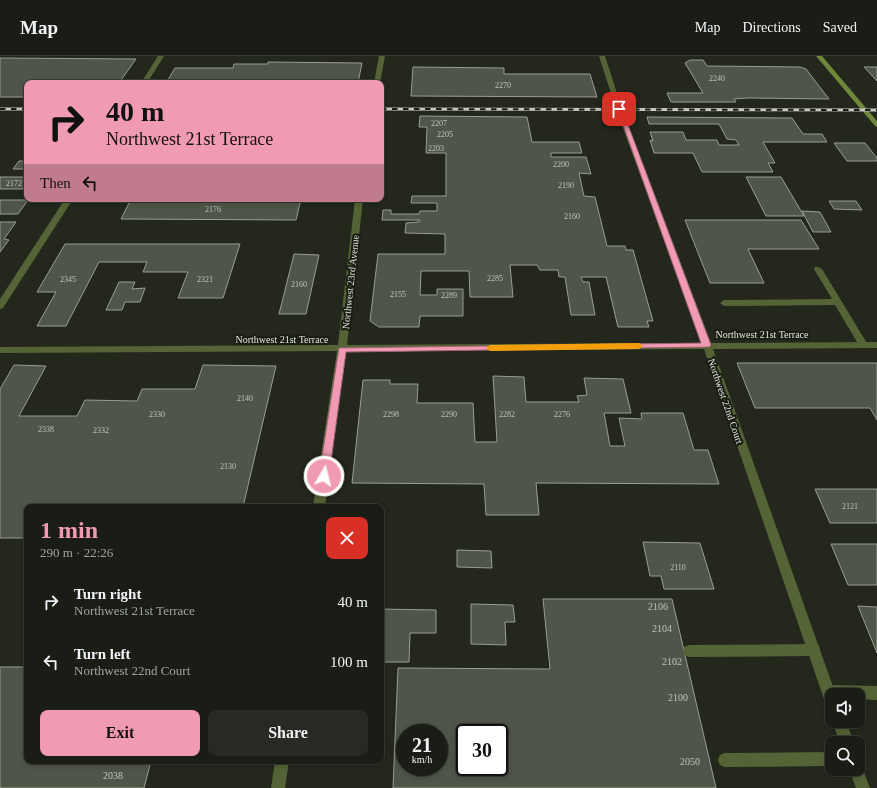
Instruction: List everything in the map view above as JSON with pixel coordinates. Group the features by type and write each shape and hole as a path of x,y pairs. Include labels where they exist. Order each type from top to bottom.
{"main road":[{"path":"819,56 877,125"}],"street":[{"path":"146,80 161,56"},
{"path":"378,80 382,56"},
{"name":"Northwest 22nd Court","path":"602,56 619,109 706,345 827,688"},
{"path":"0,306 67,202"},
{"name":"Northwest 23rd Avenue","path":"319,504 342,350 359,202"},
{"path":"818,269 863,345"},
{"path":"724,302 838,302"},
{"name":"Northwest 21st Terrace","path":"0,350 342,350 706,345 877,345"},
{"path":"689,651 814,650"},
{"path":"865,694 877,693"},
{"path":"725,760 825,759"},
{"path":"278,788 282,764"},
{"path":"859,776 863,788"}],"building":[{"path":"0,58 136,59 121,80 24,80 24,97 0,97"},
{"path":"690,60 703,60 707,66 800,67 806,69 829,99 748,98 734,99 736,102 671,102 667,93 703,93 685,63"},
{"path":"268,62 362,63 359,80 168,80 175,68 233,68 234,64 268,64"},
{"path":"413,67 504,68 504,74 590,74 597,97 411,96"},
{"path":"864,67 877,67 877,81"},
{"path":"420,116 527,117 532,142 579,142 582,153 551,153 551,157 586,157 591,174 579,173 584,196 595,197 607,246 625,246 626,250 633,250 653,321 647,321 649,327 618,327 606,277 581,277 583,282 589,282 595,315 571,315 565,277 559,277 558,270 540,270 537,265 510,265 513,297 470,297 469,271 421,271 420,295 437,295 437,289 463,289 463,316 420,316 419,327 379,327 370,321 378,254 445,254 445,234 405,233 406,223 419,222 420,220 382,220 383,210 391,210 391,214 419,214 420,211 437,211 437,203 411,203 412,196 446,196 446,153 426,153 427,127 419,127"},
{"path":"647,117 792,118 803,134 822,134 827,142 763,142 775,163 768,163 773,172 702,172 693,153 654,153 650,140 653,141 650,132 683,132 686,140 717,140 719,145 739,145 736,140 727,139 719,124 649,124"},
{"path":"834,143 865,143 877,158 877,161 847,161"},
{"path":"19,161 24,161 24,169 13,169"},
{"path":"0,177 24,177 24,189 0,189"},
{"path":"746,177 781,177 804,216 766,216"},
{"path":"0,200 24,200 24,202 27,202 18,214 0,214"},
{"path":"829,201 856,201 862,210 834,209"},
{"path":"130,202 300,202 296,220 121,219"},
{"path":"802,211 820,212 831,232 813,232"},
{"path":"685,220 801,220 819,249 748,249 764,283 710,283"},
{"path":"0,222 16,222 4,239 9,240 0,252"},
{"path":"65,244 240,244 223,298 178,298 188,272 143,272 147,262 99,262 66,326 37,326 56,292 37,292"},
{"path":"294,254 319,255 306,314 279,314"},
{"path":"119,282 135,282 132,289 145,288 140,302 125,302 122,310 106,310"},
{"path":"737,363 877,363 877,420 870,408 755,408"},
{"path":"14,365 46,366 19,416 77,416 85,400 137,401 142,389 195,389 203,365 276,366 244,504 24,504 24,538 0,538 0,389"},
{"path":"493,376 524,377 526,402 579,402 577,396 587,395 584,378 623,379 631,413 604,413 610,446 625,446 619,418 642,419 641,413 683,413 694,450 708,450 719,484 536,483 539,515 486,515 484,484 352,483 363,380 390,380 390,384 418,384 417,403 473,403 475,442 497,442"},
{"path":"815,489 877,489 877,523 830,523"},
{"path":"643,542 700,543 714,589 664,589 661,576 650,576"},
{"path":"831,544 877,544 877,585 848,585"},
{"path":"457,550 491,551 492,568 457,567"},
{"path":"543,599 672,599 716,788 393,788 398,668 550,669"},
{"path":"471,604 513,605 515,622 505,622 506,645 471,644"},
{"path":"858,606 877,607 877,653"},
{"path":"384,609 436,610 436,633 410,633 409,662 384,662"},
{"path":"0,667 24,667 24,764 150,764 144,788 0,788"}],"railway":[{"path":"0,109 24,109"},
{"path":"384,109 877,110"}],"slow traffic":[{"path":"490,348 639,346"}],"route":[{"path":"324,476 342,350 706,345 619,109"}]}
